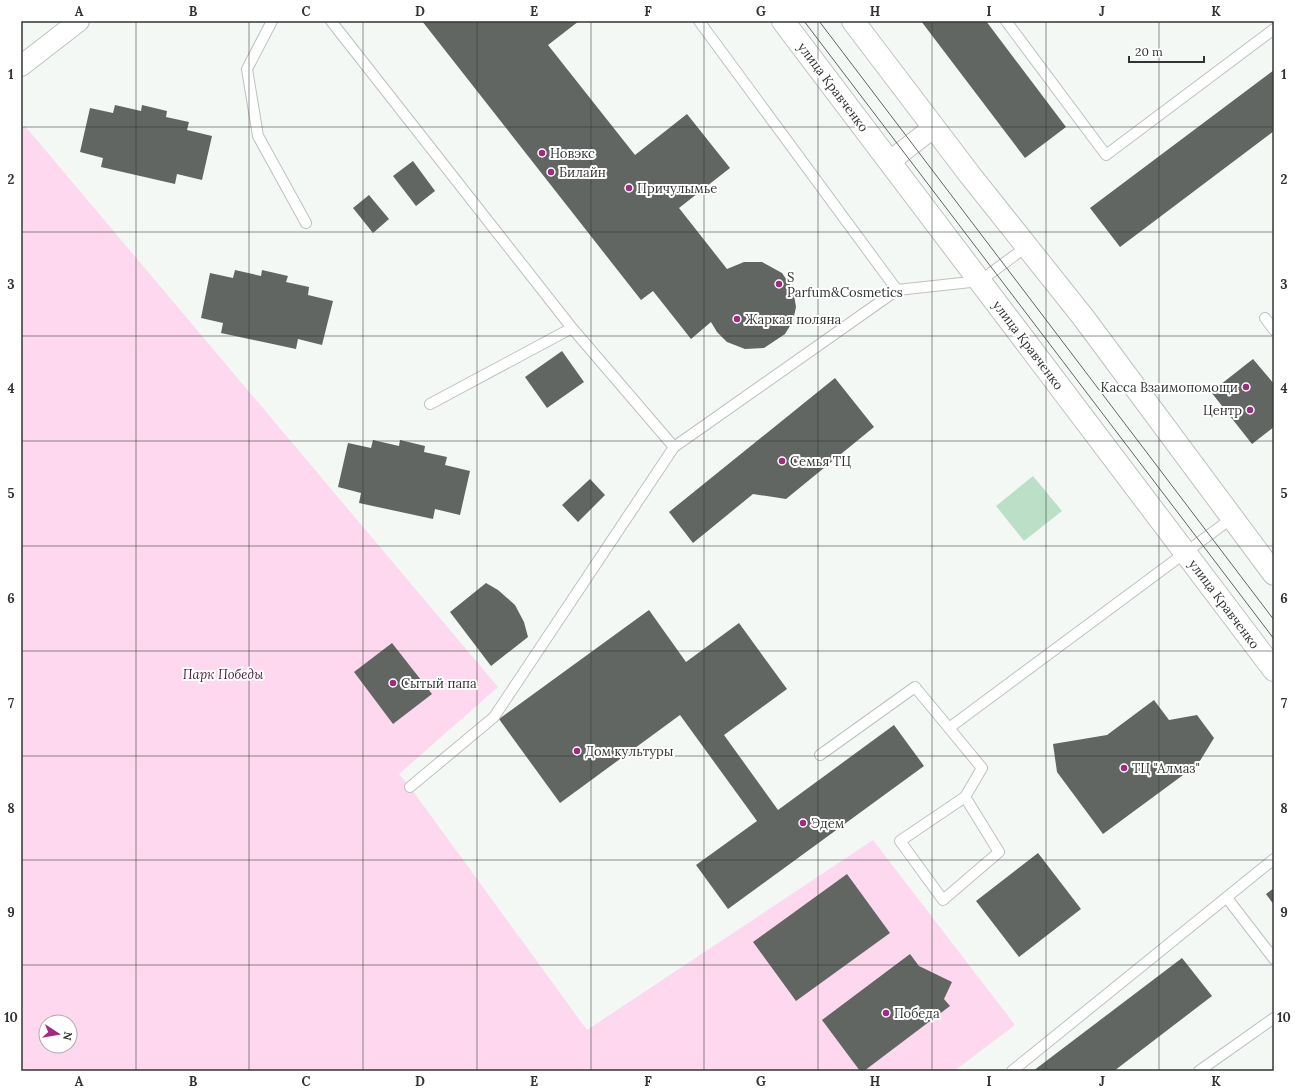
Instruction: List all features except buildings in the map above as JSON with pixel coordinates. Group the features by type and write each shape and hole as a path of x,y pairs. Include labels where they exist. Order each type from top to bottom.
{"main road":[{"name":"улица Кравченко","path":"783,21 1274,670"},
{"path":"853,21 1101,342 1274,574"}],"street":[{"path":"21,66 70,24"},
{"path":"889,162 934,127"}],"lane":[{"path":"272,21 247,69 258,136 306,223"},
{"path":"331,21 572,328 674,448"},
{"path":"699,21 897,290"},
{"path":"1006,21 1106,156 1274,29"},
{"path":"410,787 494,717 674,448 897,290 980,281 1026,246"},
{"path":"1265,318 1274,330"},
{"path":"430,404 572,328"},
{"path":"950,728 1148,580 1186,554 1232,518"},
{"path":"820,755 915,687 950,728 982,768 965,797 900,841 943,900 999,852 965,797"},
{"path":"1012,1071 1274,859"},
{"path":"1227,898 1274,959"},
{"path":"1199,1071 1274,1018"}],"green space":[{"name":"Парк Победы","path":"25,126 498,687 399,774 587,1030 873,840 1015,1025 954,1071 21,1071 21,129"}],"shaded area":[{"path":"1033,476 1062,511 1024,541 996,506"}],"tram line":[{"path":"804,21 1274,639"},
{"path":"819,21 1274,620"}],"place":[{"name":"Новэкс","path":"542,153"},
{"name":"Билайн","path":"551,172"},
{"name":"Причулымье","path":"629,188"},
{"name":"S Parfum&Cosmetics","path":"779,284"},
{"name":"Жаркая поляна","path":"737,319"},
{"name":"Касса Взаимопомощи","path":"1246,387"},
{"name":"Центр","path":"1250,410"},
{"name":"Семья ТЦ","path":"782,461"},
{"name":"Сытый папа","path":"393,683"},
{"name":"Дом культуры","path":"577,751"},
{"name":"ТЦ \"Алмаз\"","path":"1124,768"},
{"name":"Эдем","path":"803,823"},
{"name":"Победа","path":"886,1013"}]}
